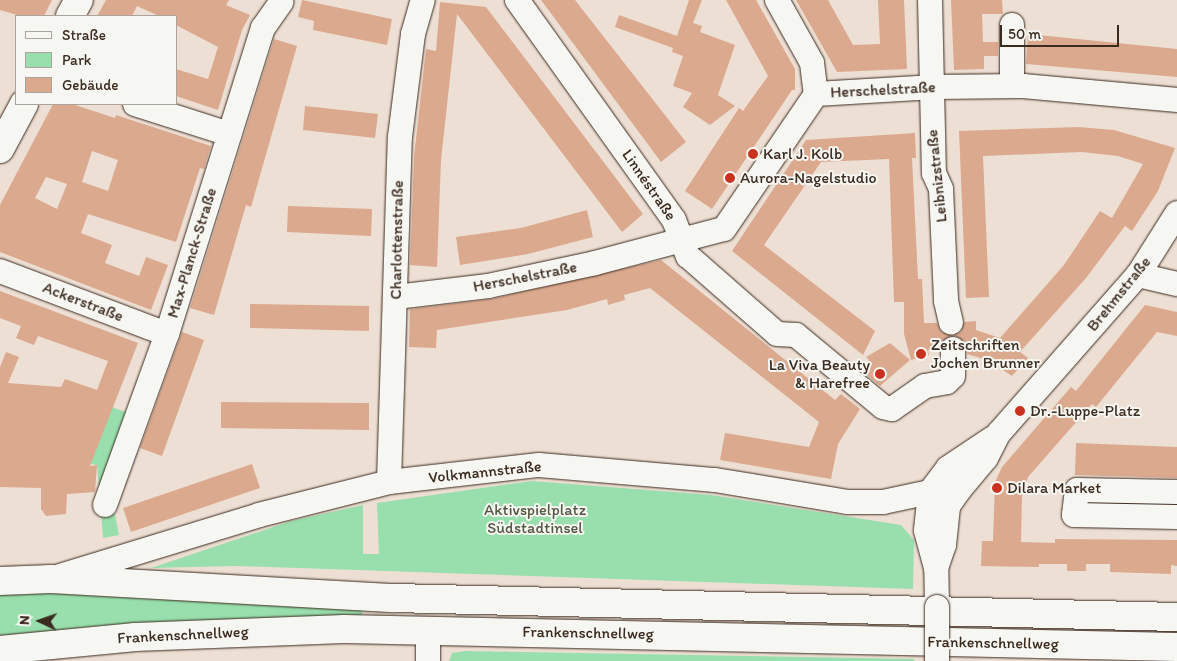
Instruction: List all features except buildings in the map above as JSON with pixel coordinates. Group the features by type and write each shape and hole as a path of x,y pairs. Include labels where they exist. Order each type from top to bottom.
{"main road":[{"path":"71,15 79,0"},
{"path":"0,149 23,105"},
{"name":"Frankenschnellweg","path":"0,581 51,579 394,598 1177,617"},
{"name":"Frankenschnellweg","path":"0,650 232,632 428,630 1177,647"}],"street":[{"name":"Charlottenstraße","path":"389,482 400,137 413,34 423,0"},
{"name":"Linnéstraße","path":"517,0 674,220 688,256 777,334 796,335 883,407 892,409 925,386 947,382 953,376 953,349"},
{"path":"777,0 812,63 816,94"},
{"name":"Leibnizstraße","path":"930,0 935,87 931,105 934,173 941,189 946,301 951,322"},
{"name":"Max-Planck-Straße","path":"105,505 166,334 263,28 281,2"},
{"path":"1012,25 1012,86"},
{"name":"Herschelstraße","path":"396,297 488,286 682,241 724,229 816,94 935,87 1012,86 1177,100"},
{"path":"138,105 229,134"},
{"name":"Brehmstraße","path":"1000,433 1138,275 1177,213"},
{"name":"Ackerstraße","path":"0,271 166,334"},
{"path":"1138,275 1177,284"},
{"path":"937,661 936,568 926,530 930,492 948,468 1000,433"},
{"path":"936,568 944,544 948,506 986,458 1000,433"},
{"name":"Volkmannstraße","path":"51,579 259,515 389,482 539,465 715,480 848,502 884,502 930,492"},
{"path":"1177,492 1077,490 1074,515 1177,517"},
{"path":"930,492 948,506"},
{"path":"428,630 428,661"}],"green space":[{"path":"112,407 128,413 114,510 119,535 103,538 97,465 90,464"},
{"name":"Aktivspielplatz Südstadtinsel","path":"532,481 711,495 901,525 914,540 913,589 237,566 151,568 291,521 363,505 363,554 379,554 377,503"},
{"path":"0,590 362,607 362,620 0,642"},
{"path":"465,651 914,659 914,661 449,661 452,653"}],"place":[{"name":"Karl J. Kolb","path":"753,154"},
{"name":"Aurora-Nagelstudio","path":"730,178"},
{"name":"Zeitschriften Jochen Brunner","path":"921,354"},
{"name":"La Viva Beauty & Harefree","path":"880,374"},
{"name":"Dr.-Luppe-Platz","path":"1020,411"},
{"name":"Dilara Market","path":"997,488"}]}
